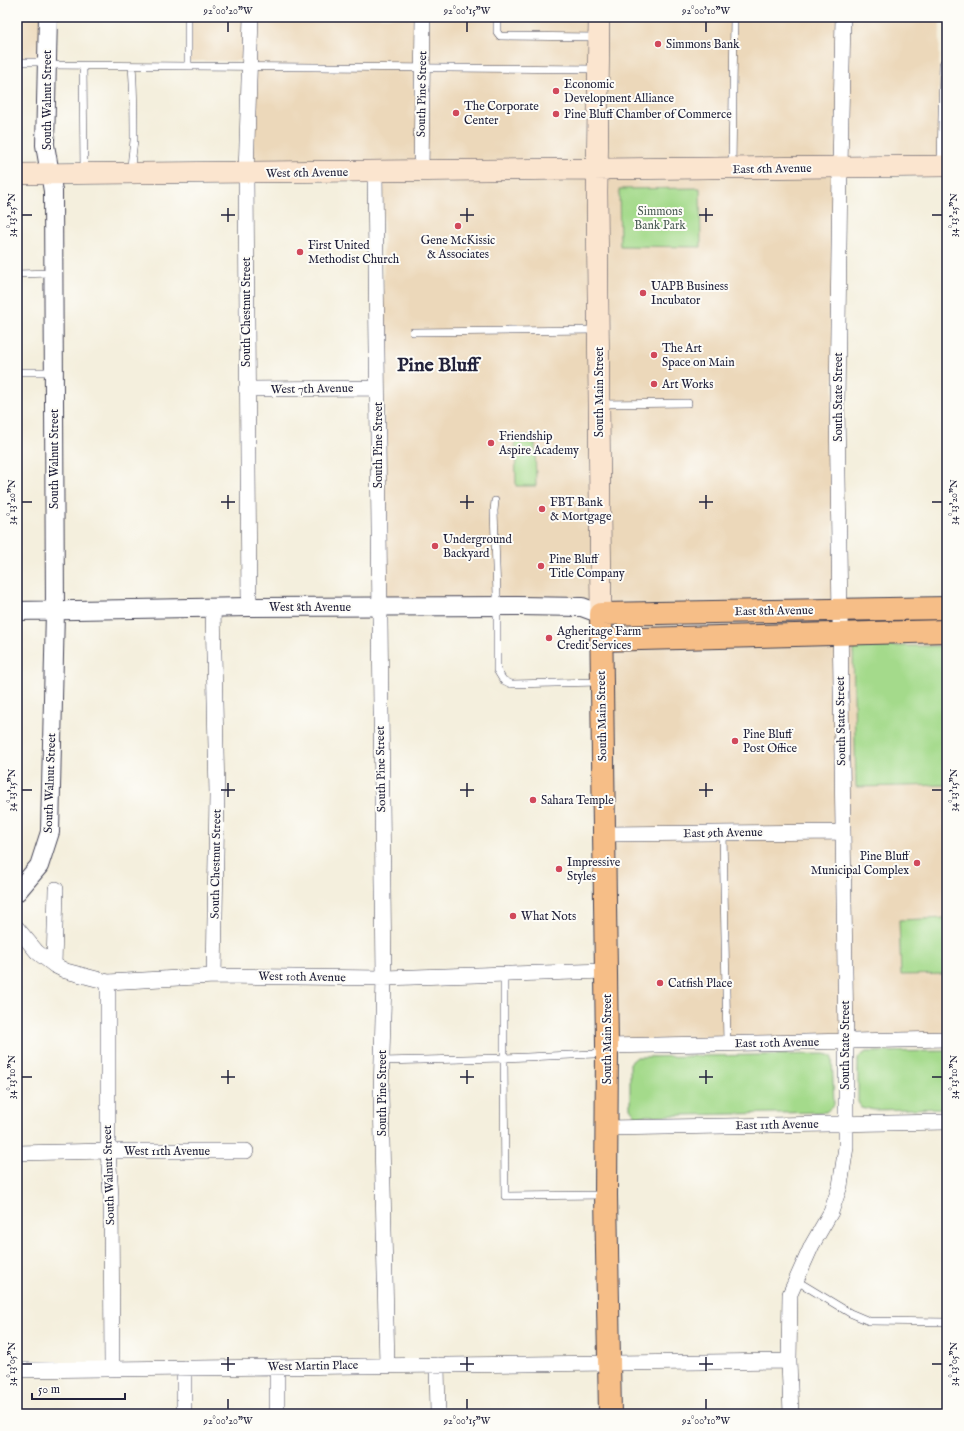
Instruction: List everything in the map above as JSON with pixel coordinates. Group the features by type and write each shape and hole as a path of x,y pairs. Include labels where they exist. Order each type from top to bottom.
{"main road":[{"name":"South Main Street","path":"599,27 597,171 598,330 607,1046 606,1195 610,1414"},
{"name":"East 6th Avenue","path":"597,171 946,166"},
{"name":"West 6th Avenue","path":"17,174 597,171"},
{"name":"East 8th Avenue","path":"601,614 947,608"},
{"name":"East 8th Avenue","path":"601,640 947,631"}],"street":[{"name":"South Walnut Street","path":"17,892 39,866 50,832 55,611 53,191 45,145 48,17"},
{"name":"South Chestnut Street","path":"249,607 246,389 246,174 252,17"},
{"name":"South Pine Street","path":"421,172 423,17"},
{"name":"South State Street","path":"791,1414 789,1361 790,1294 812,1244 831,1212 840,1186 846,1147 841,610 837,405 840,168 844,17"},
{"path":"946,166 947,65"},
{"name":"South Pine Street","path":"375,172 384,978 381,1095 387,1366"},
{"name":"West 7th Avenue","path":"246,389 378,388"},
{"name":"West 8th Avenue","path":"17,611 249,607 497,606 582,607 601,614"},
{"name":"South Chestnut Street","path":"213,608 218,795 214,976"},
{"name":"East 9th Avenue","path":"604,834 843,832"},
{"path":"54,965 56,889"},
{"name":"West 10th Avenue","path":"17,928 37,952 54,965 66,971 108,982 214,976 384,978 606,971"},
{"name":"South Walnut Street","path":"108,982 108,1151 111,1196 112,1369"},
{"name":"East 10th Avenue","path":"607,1046 947,1039"},
{"name":"East 11th Avenue","path":"607,1128 947,1122"},
{"name":"West 11th Avenue","path":"17,1153 108,1151 246,1151"},
{"name":"West Martin Place","path":"17,1370 789,1361"},
{"path":"437,1365 438,1414"},
{"path":"277,1414 278,1367"},
{"path":"184,1368 184,1414"}],"lane":[{"path":"188,17 188,66"},
{"path":"497,17 497,32 500,36 599,27"},
{"path":"732,170 734,17"},
{"path":"17,62 83,66 599,69"},
{"path":"83,66 84,174"},
{"path":"131,174 131,158 134,143 134,88 132,66"},
{"path":"17,274 53,272"},
{"path":"413,332 598,330"},
{"path":"17,372 54,372"},
{"path":"599,404 688,403"},
{"path":"495,502 497,670 503,680 512,684 602,682"},
{"path":"723,833 727,1044"},
{"path":"504,974 506,1196 606,1195"},
{"path":"382,1061 594,1054 607,1046"},
{"path":"797,1280 850,1313 869,1321 947,1322"}],"shaded area":[{"path":"17,17 45,17 44,60 17,60"},
{"path":"188,17 940,17 938,161 833,164 834,638 947,636 947,1035 616,1042 610,604 385,602 383,163 252,167 254,61 188,61"}],"green space":[{"name":"Simmons Bank Park","path":"700,188 701,247 620,246 619,189"},
{"path":"515,436 535,436 536,486 516,486"},
{"path":"860,646 947,646 947,785 856,787 853,650"},
{"path":"947,918 947,974 901,975 899,920"},
{"path":"947,1051 947,1108 874,1110 861,1107 858,1102 858,1058 866,1052"},
{"path":"824,1054 832,1056 834,1105 826,1112 636,1116 630,1108 630,1063 637,1057"}],"place":[{"name":"Simmons Bank","path":"658,44"},
{"name":"Economic Development Alliance","path":"556,91"},
{"name":"The Corporate Center","path":"456,113"},
{"name":"Pine Bluff Chamber of Commerce","path":"556,114"},
{"name":"Gene McKissic & Associates","path":"458,226"},
{"name":"First United Methodist Church","path":"300,252"},
{"name":"UAPB Business Incubator","path":"643,293"},
{"name":"The Art Space on Main","path":"654,355"},
{"name":"Art Works","path":"654,384"},
{"name":"Friendship Aspire Academy","path":"491,443"},
{"name":"FBT Bank & Mortgage","path":"542,509"},
{"name":"Underground Backyard","path":"435,546"},
{"name":"Pine Bluff Title Company","path":"541,566"},
{"name":"Agheritage Farm Credit Services","path":"549,638"},
{"name":"Pine Bluff Post Office","path":"735,741"},
{"name":"Sahara Temple","path":"533,800"},
{"name":"Pine Bluff Municipal Complex","path":"917,863"},
{"name":"Impressive Styles","path":"559,869"},
{"name":"What Nots","path":"513,916"},
{"name":"Catfish Place","path":"660,983"}],"district":[{"name":"Pine Bluff","path":"438,365"}]}
